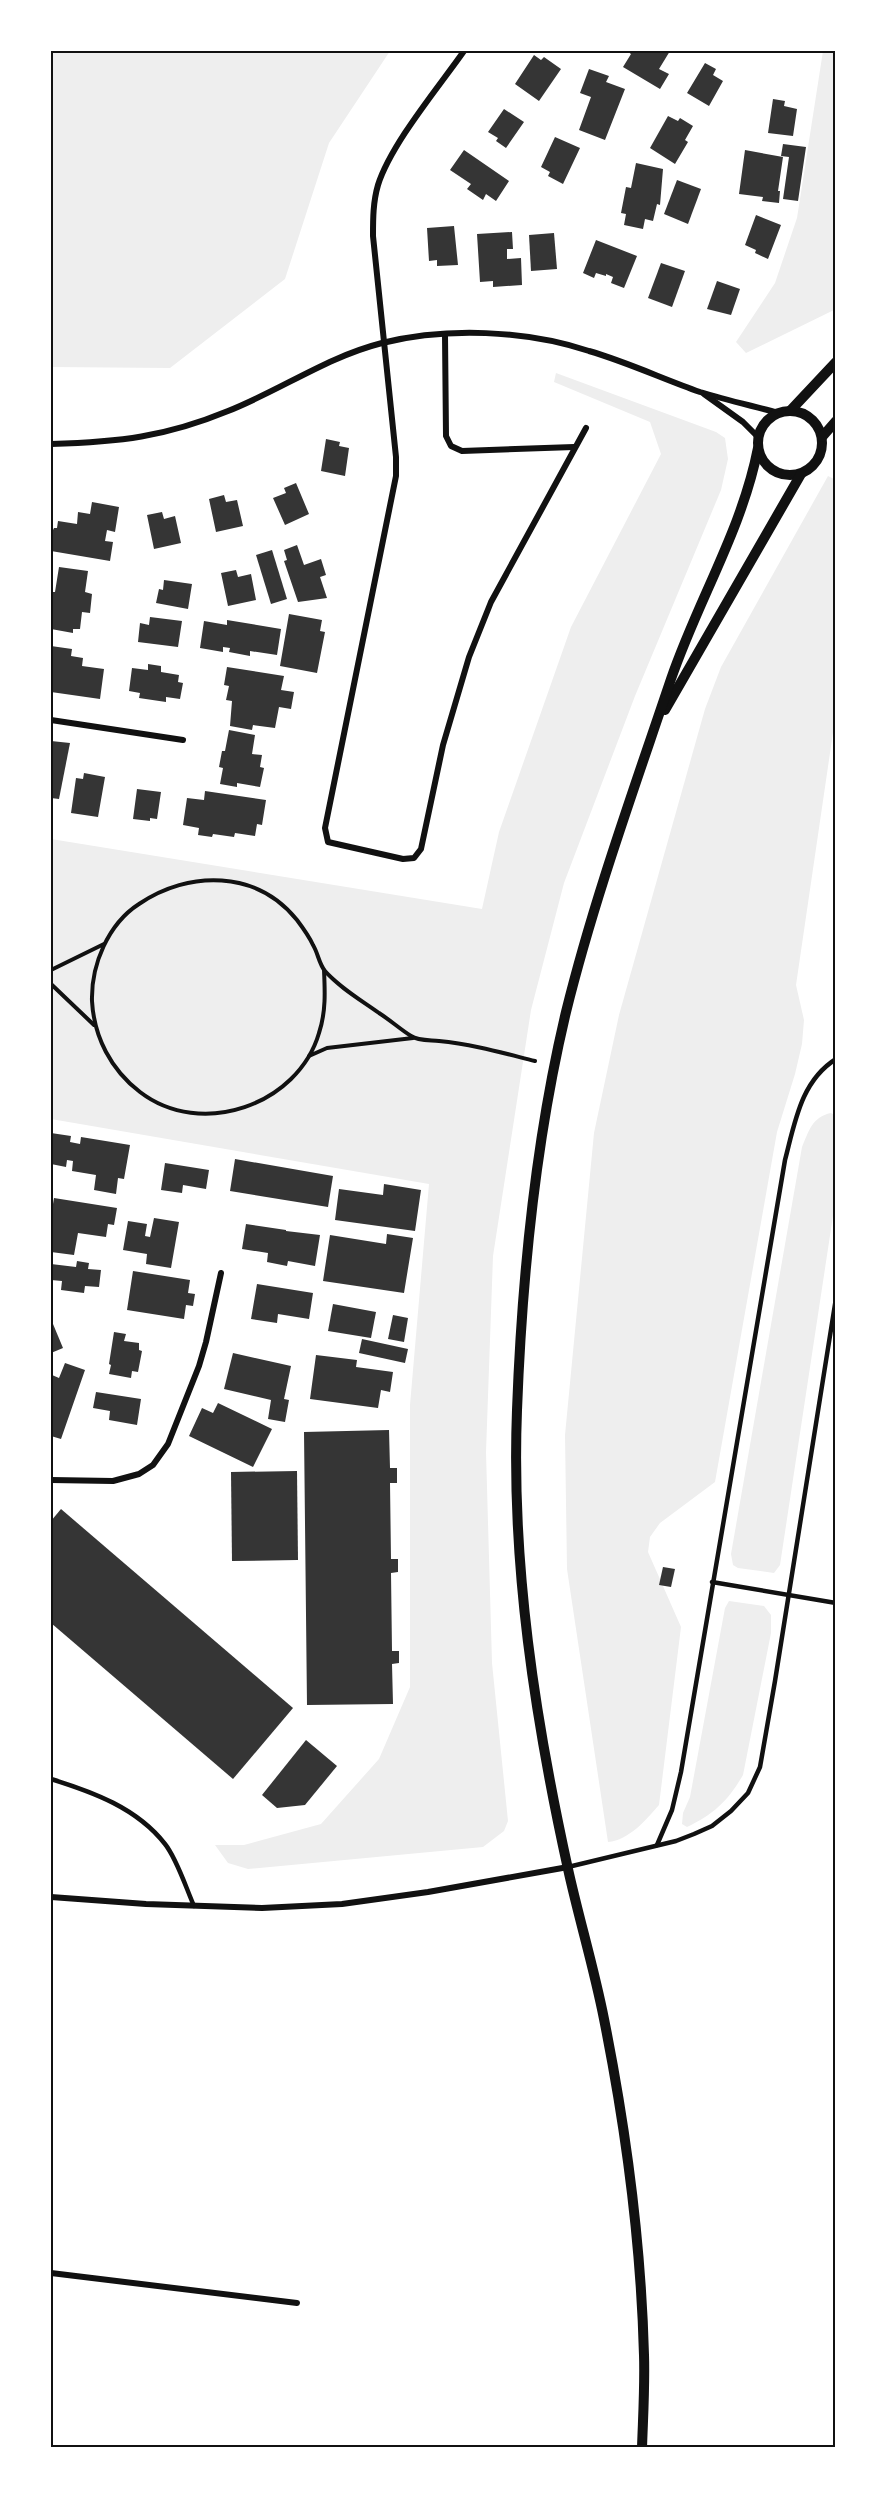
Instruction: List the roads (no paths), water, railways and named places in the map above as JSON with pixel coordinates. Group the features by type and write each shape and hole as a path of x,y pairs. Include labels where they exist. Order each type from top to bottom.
{"street":[{"path":"464,51 400,142 378,184 374,202 373,236 396,476 325,828 328,842 403,859 414,858 421,849 443,745 469,657 491,602 586,428"},
{"path":"51,444 138,438 182,428 230,410 345,354 384,343 464,333 496,334 556,342 588,350 701,392 785,412 805,414 811,418 822,437"},
{"path":"445,335 446,436 451,446 462,451 574,447"},
{"path":"642,2448 644,2358 630,2166 604,2018 568,1867 541,1728 522,1597 516,1415 525,1256 547,1101 566,1012 622,823 673,674 744,506 762,426 785,412 836,362"},
{"path":"701,392 743,422 758,443 764,463 785,476 801,474 812,468 820,457 822,437 836,421"},
{"path":"657,723 801,474"},
{"path":"51,720 183,740"},
{"path":"51,1480 113,1482 139,1474 153,1465 168,1444 199,1366 221,1273"},
{"path":"51,1897 262,1908 342,1904 428,1892 568,1867"},
{"path":"51,2273 297,2303"}],"lane":[{"path":"657,1845 672,1810 681,1772 785,1160 800,1101 823,1067 836,1059"},
{"path":"568,1867 676,1841 712,1826 748,1793 759,1767 789,1596 836,1298"},
{"path":"712,1582 836,1603"},
{"path":"51,1779 88,1790 140,1817 166,1845 194,1906"}]}
